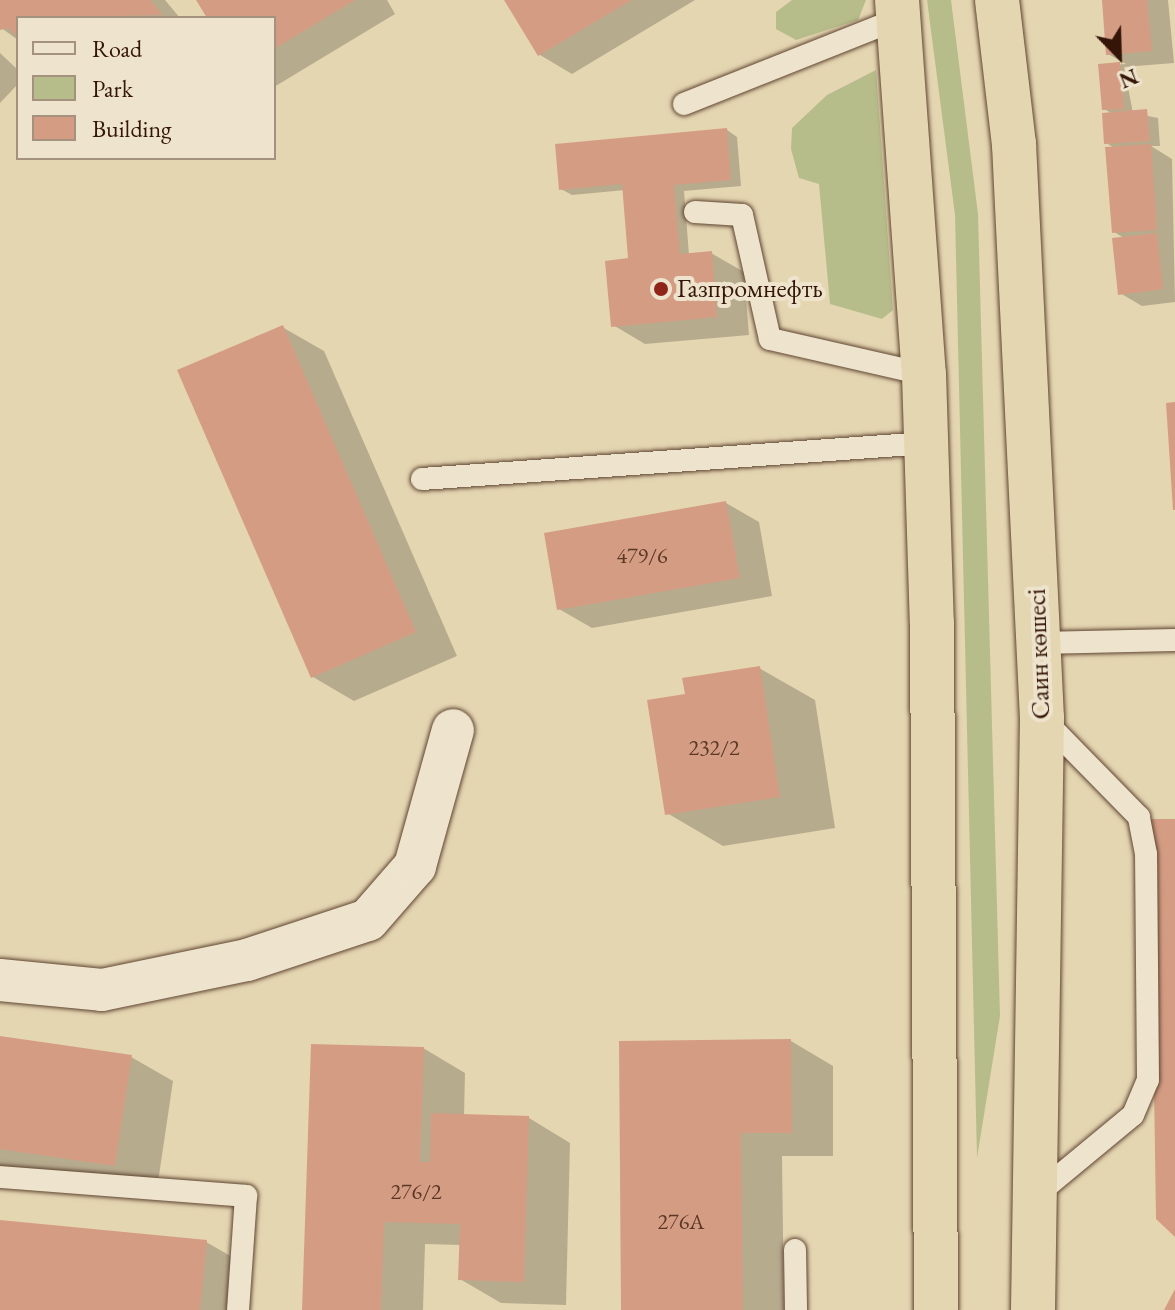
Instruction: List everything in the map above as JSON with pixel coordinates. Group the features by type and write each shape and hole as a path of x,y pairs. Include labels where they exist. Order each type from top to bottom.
{"highway":[{"name":"Саин көшесі","path":"997,0 1014,144 1042,718 1033,1310"},
{"path":"897,9 927,443 936,1310"}],"street":[{"path":"0,980 102,990 247,960 368,920 415,866 453,730"}],"lane":[{"path":"684,104 897,9"},
{"path":"695,212 742,215 770,339 924,374"},
{"path":"422,479 927,443"},
{"path":"1039,643 1175,640"},
{"path":"1035,1197 1133,1115 1148,1080 1146,854 1139,817 1042,718"},
{"path":"0,1177 246,1196 238,1310"},
{"path":"795,1250 796,1310"}],"green space":[{"path":"792,0 866,0 858,20 796,40 776,29 776,12"},
{"path":"927,0 951,0 978,214 1000,1016 977,1158 955,215"},
{"path":"876,70 893,310 882,319 830,304 819,184 799,178 791,149 792,128 827,95"}],"building":[{"path":"0,0 150,0 163,15 16,16 16,36 9,28 0,30"},
{"path":"196,0 355,0 276,48 276,16 206,16"},
{"path":"504,0 632,0 538,56"},
{"path":"1102,0 1147,0 1152,51 1106,55"},
{"path":"1120,62 1124,109 1102,110 1098,64"},
{"path":"1147,109 1150,141 1104,144 1102,113"},
{"path":"727,128 731,180 674,185 680,254 712,251 717,317 611,327 605,261 628,258 622,184 559,190 555,144"},
{"path":"1151,144 1157,230 1112,233 1105,147"},
{"path":"1157,233 1163,289 1118,295 1112,238"},
{"path":"283,325 416,632 311,678 177,370"},
{"path":"1175,402 1175,510 1173,510 1166,403"},
{"path":"726,501 740,578 557,610 544,533"},
{"path":"760,666 780,797 665,815 647,700 685,694 682,678"},
{"path":"1150,819 1175,819 1175,1237 1156,1219"},
{"path":"0,1036 132,1055 115,1166 0,1149"},
{"path":"791,1039 792,1133 741,1133 743,1310 621,1310 619,1041"},
{"path":"311,1044 424,1047 420,1162 430,1162 431,1113 529,1116 524,1282 458,1280 460,1224 384,1222 381,1310 302,1310"},
{"path":"0,1220 207,1240 200,1310 0,1310"},
{"path":"1175,1289 1175,1310 1164,1310"}],"place":[{"name":"Газпромнефть","path":"661,289"}]}
